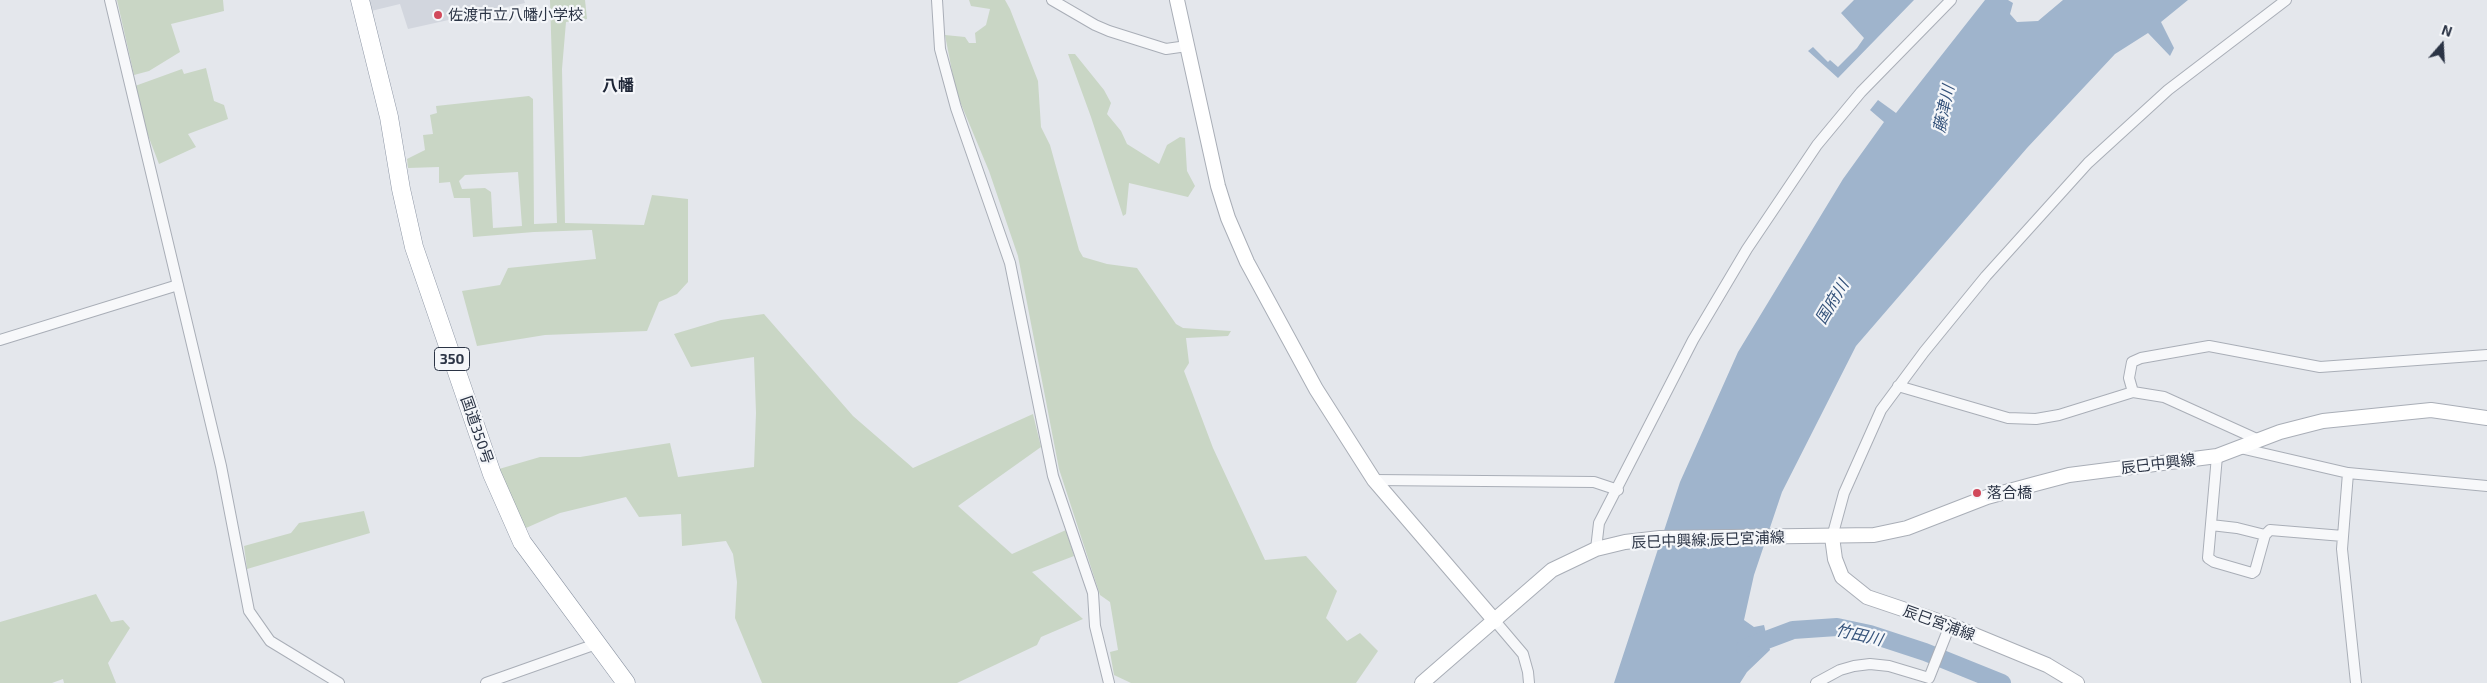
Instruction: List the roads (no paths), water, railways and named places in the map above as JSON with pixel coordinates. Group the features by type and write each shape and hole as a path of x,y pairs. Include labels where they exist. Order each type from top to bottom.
{"highway":[{"name":"国道350号","path":"360,0 389,116 401,189 414,247 492,474 522,542 626,683"}],"main road":[{"path":"1177,0 1218,186 1228,218 1247,262 1316,389 1374,480 1495,621"},
{"name":"辰巳中興線","path":"1832,537 1874,535 1907,528 1987,497 2069,475 2217,456 2280,432 2323,421 2431,410 2487,418"},
{"name":"辰巳中興線;辰巳宮浦線","path":"1422,683 1552,570 1601,548 1625,542 1660,538 1832,537"},
{"name":"辰巳宮浦線","path":"1832,537 1835,560 1842,577 1867,597 2048,665 2076,683"}],"street":[{"path":"110,0 221,466 249,611 270,641 339,683"},
{"path":"937,0 940,49 956,108 1010,263 1052,476 1093,594 1095,626 1109,683"},
{"path":"1052,0 1095,26 1109,31 1166,50 1187,46"},
{"path":"1601,548 1599,523 1618,490 1693,340 1747,249 1817,145 1862,92 1951,0"},
{"path":"1832,537 1851,473 1882,410 1898,386 1986,276 2088,163 2168,90 2286,0"},
{"path":"0,340 178,285"},
{"path":"2134,392 2129,378 2132,362 2141,358 2209,346 2320,367 2487,355"},
{"path":"1898,386 2008,418 2036,419 2059,415 2134,392 2164,397 2259,440"},
{"path":"2240,448 2348,473 2487,486"},
{"path":"2217,456 2208,558 2249,573 2255,571 2265,535 2270,530 2343,536"},
{"path":"2348,473 2342,548 2356,683"},
{"path":"1374,480 1594,482 1618,490"},
{"path":"2211,525 2237,528 2265,535"},
{"path":"1495,621 1523,654 1529,683"},
{"path":"1816,683 1840,670 1870,664 1889,666 1929,678 1948,629"},
{"path":"486,683 596,644"}],"water":[{"path":"1854,0 1914,0 1838,78 1808,51 1813,47 1828,62 1830,60 1838,67 1857,48 1864,38 1841,13"},
{"path":"1985,0 2008,0 2013,3 2010,14 2017,22 2038,21 2063,0 2188,0 2161,22 2174,48 2170,56 2148,33 2115,54 2027,148 1856,346 1782,492 1754,575 1744,620 1754,627 1764,625 1770,650 1747,672 1740,683 1614,683 1680,482 1738,352 1843,179 1884,122 1870,110 1878,100 1896,113"}],"waterway":[{"name":"竹田川","path":"1745,648 1793,630 1837,627 1870,634 1925,652 2002,683"}],"place":[{"name":"佐渡市立八幡小学校","path":"438,15"},
{"name":"落合橋","path":"1977,493"}],"district":[{"name":"八幡","path":"618,86"}],"water label":[{"name":"藤津川","path":"1944,109"},
{"name":"国府川","path":"1832,302"}]}
